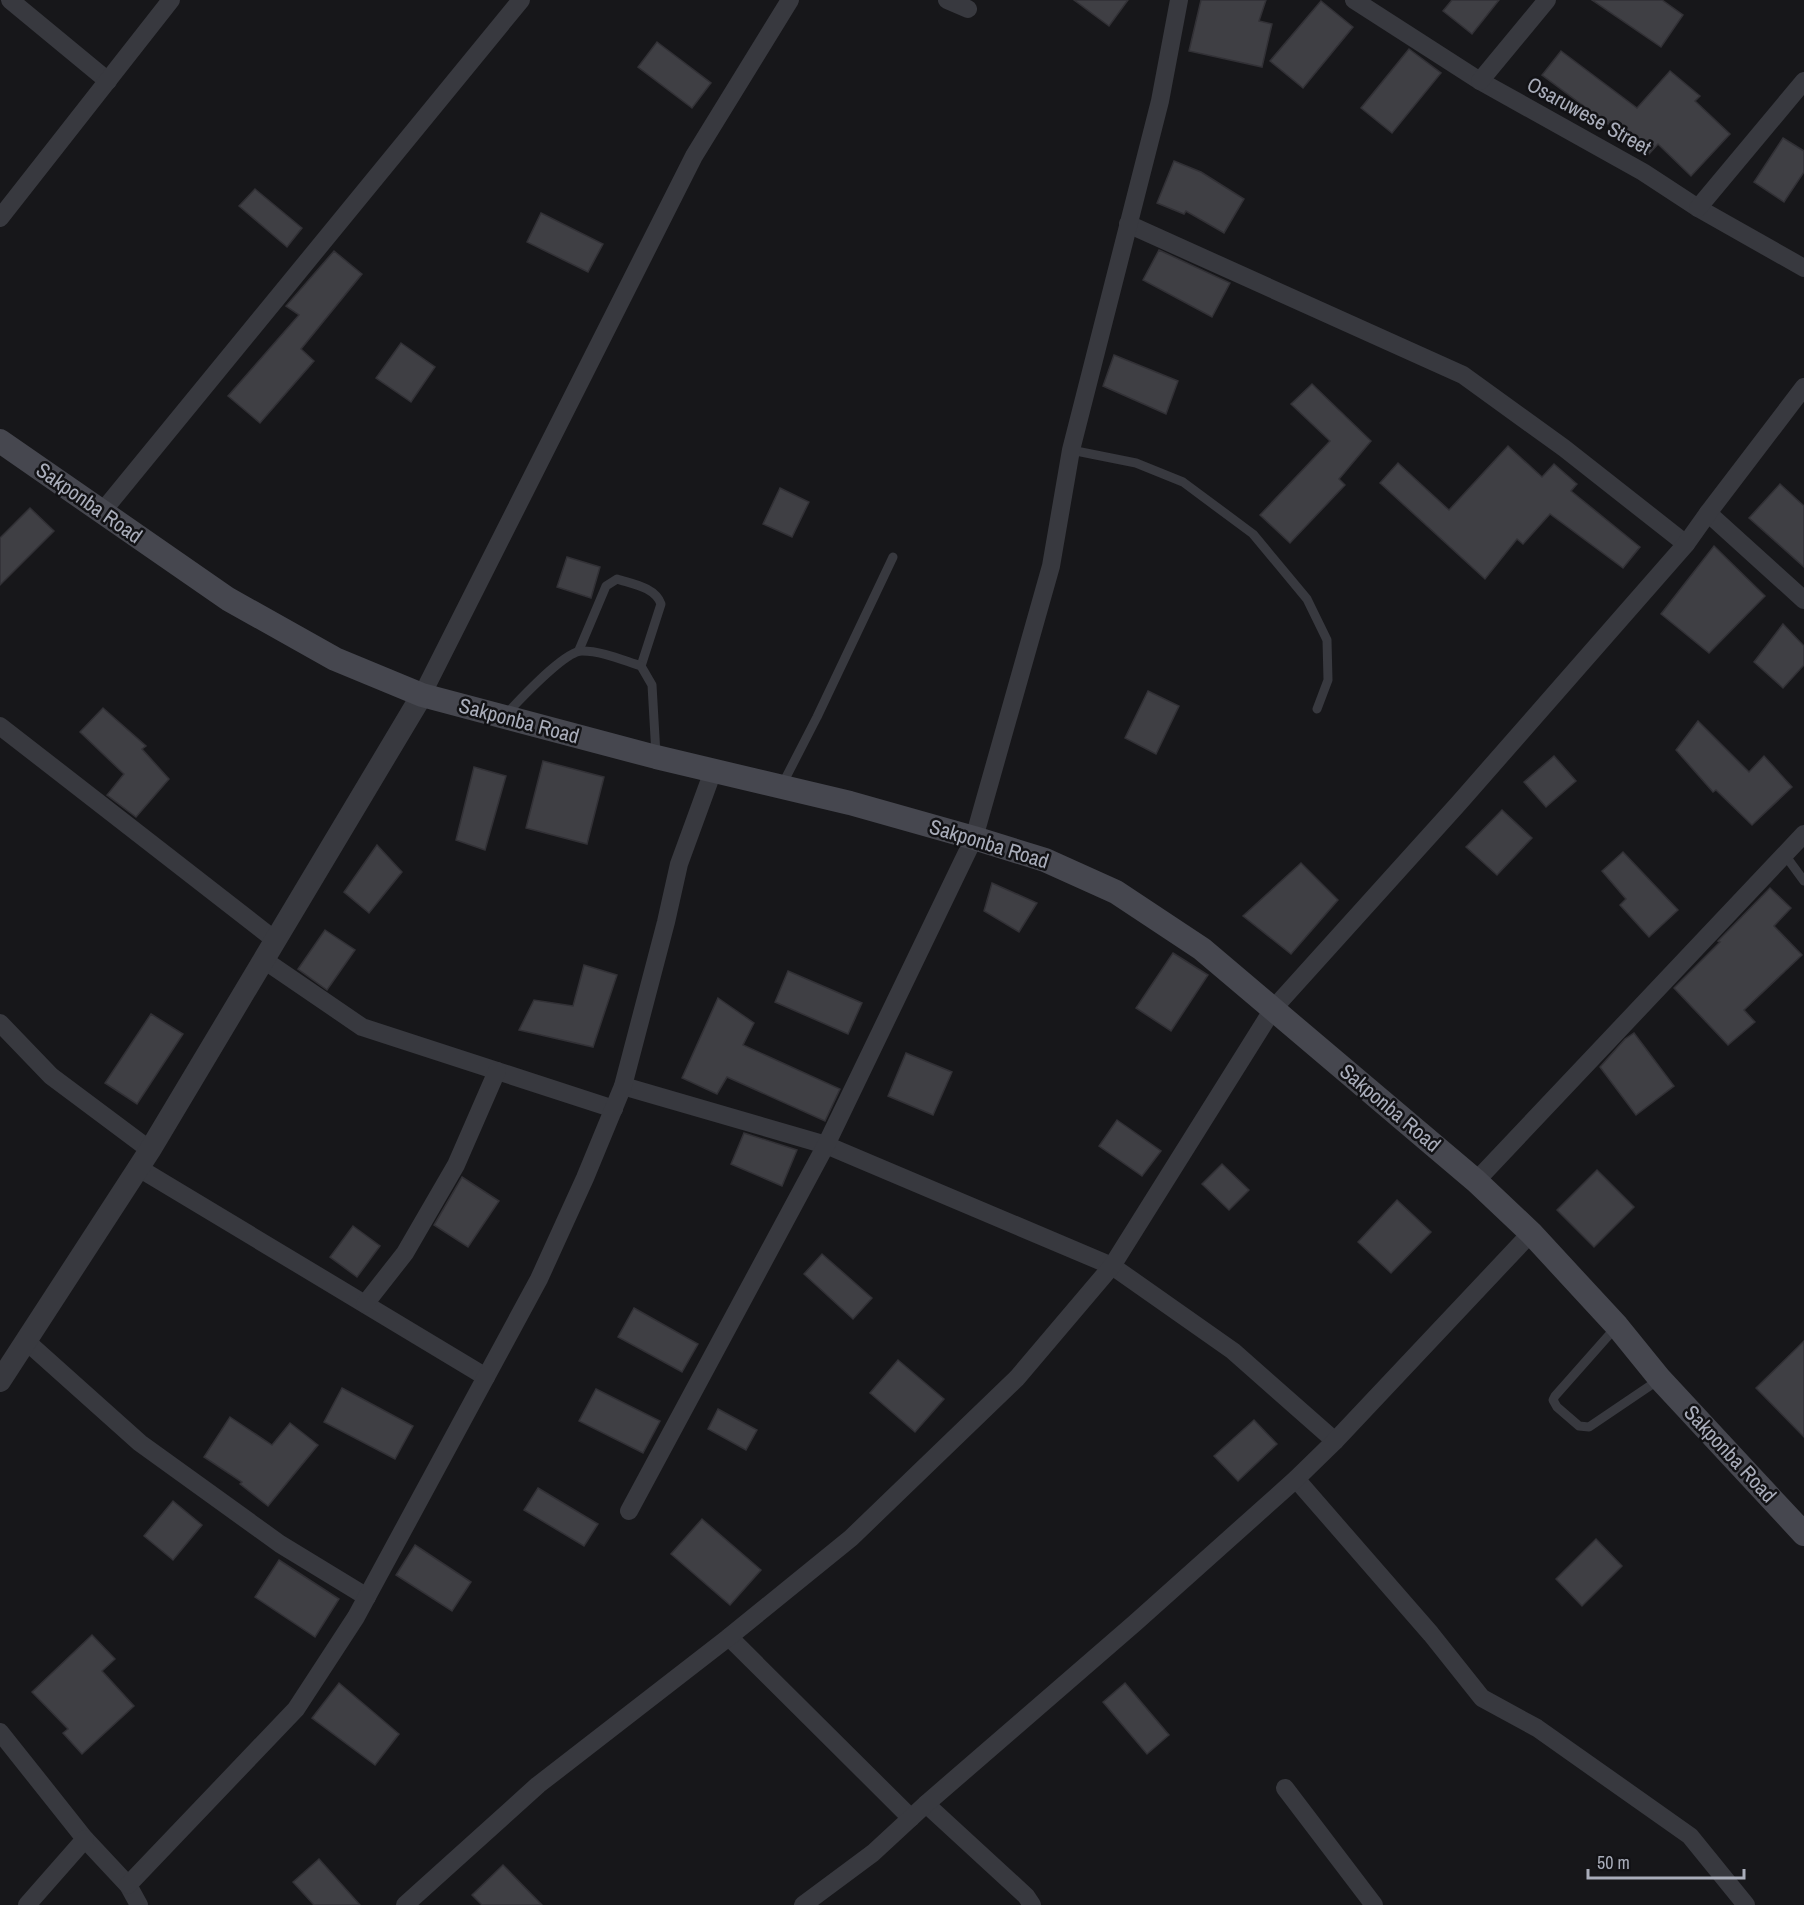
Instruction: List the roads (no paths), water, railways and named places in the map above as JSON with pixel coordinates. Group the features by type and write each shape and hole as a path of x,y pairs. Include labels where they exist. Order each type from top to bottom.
{"main road":[{"name":"Sakponba Road","path":"0,441 228,599 335,659 422,695 656,757 850,803 974,838 1045,860 1116,892 1202,948 1476,1181 1531,1233 1617,1326 1660,1379 1804,1534"}],"street":[{"path":"10,0 108,81"},
{"path":"0,218 171,0"},
{"path":"102,512 521,0"},
{"path":"0,1381 143,1159 422,695 694,156 790,0"},
{"path":"947,0 968,9"},
{"path":"629,1511 826,1145 974,838 1052,566 1071,450 1160,101 1179,0"},
{"name":"Osaruwese Street","path":"1354,0 1480,81 1643,172 1698,208 1804,267"},
{"path":"1480,81 1547,0"},
{"path":"1698,208 1804,81"},
{"path":"1128,224 1463,375 1564,448 1686,544"},
{"path":"405,1905 538,1785 729,1637 851,1538 1017,1378 1112,1266 1273,1010 1686,544 1804,387"},
{"path":"1708,513 1804,600"},
{"path":"0,726 275,940"},
{"path":"128,1885 296,1709 356,1617 539,1279 585,1178 623,1086 679,864 713,771"},
{"path":"1476,1181 1804,834"},
{"path":"264,960 362,1027 614,1109"},
{"path":"0,1023 51,1076 143,1159 365,1304 486,1377"},
{"path":"365,1304 405,1254 456,1166 497,1071"},
{"path":"623,1086 826,1145 1112,1266 1233,1351 1335,1441"},
{"path":"803,1905 873,1853 1296,1479 1335,1441 1531,1233"},
{"path":"26,1341 140,1443 280,1544 367,1597"},
{"path":"1296,1479 1482,1698 1537,1728 1690,1836 1746,1905"},
{"path":"729,1637 911,1818"},
{"path":"0,1732 85,1839 128,1885 139,1905"},
{"path":"1285,1788 1374,1905"},
{"path":"926,1804 1026,1896 1032,1905"},
{"path":"27,1905 85,1839"}],"lane":[{"path":"1071,450 1136,463 1183,482 1253,534 1307,598 1327,640 1328,680 1317,709"},
{"path":"781,787 817,717 892,557"},
{"path":"579,651 606,586 617,579 651,590 659,597 661,604 641,666"},
{"path":"503,716 565,657 579,651 605,654 641,666 652,685 656,757"},
{"path":"1785,855 1804,881"},
{"path":"1617,1326 1555,1396 1553,1400 1557,1407 1579,1426 1589,1427 1660,1379"}]}
